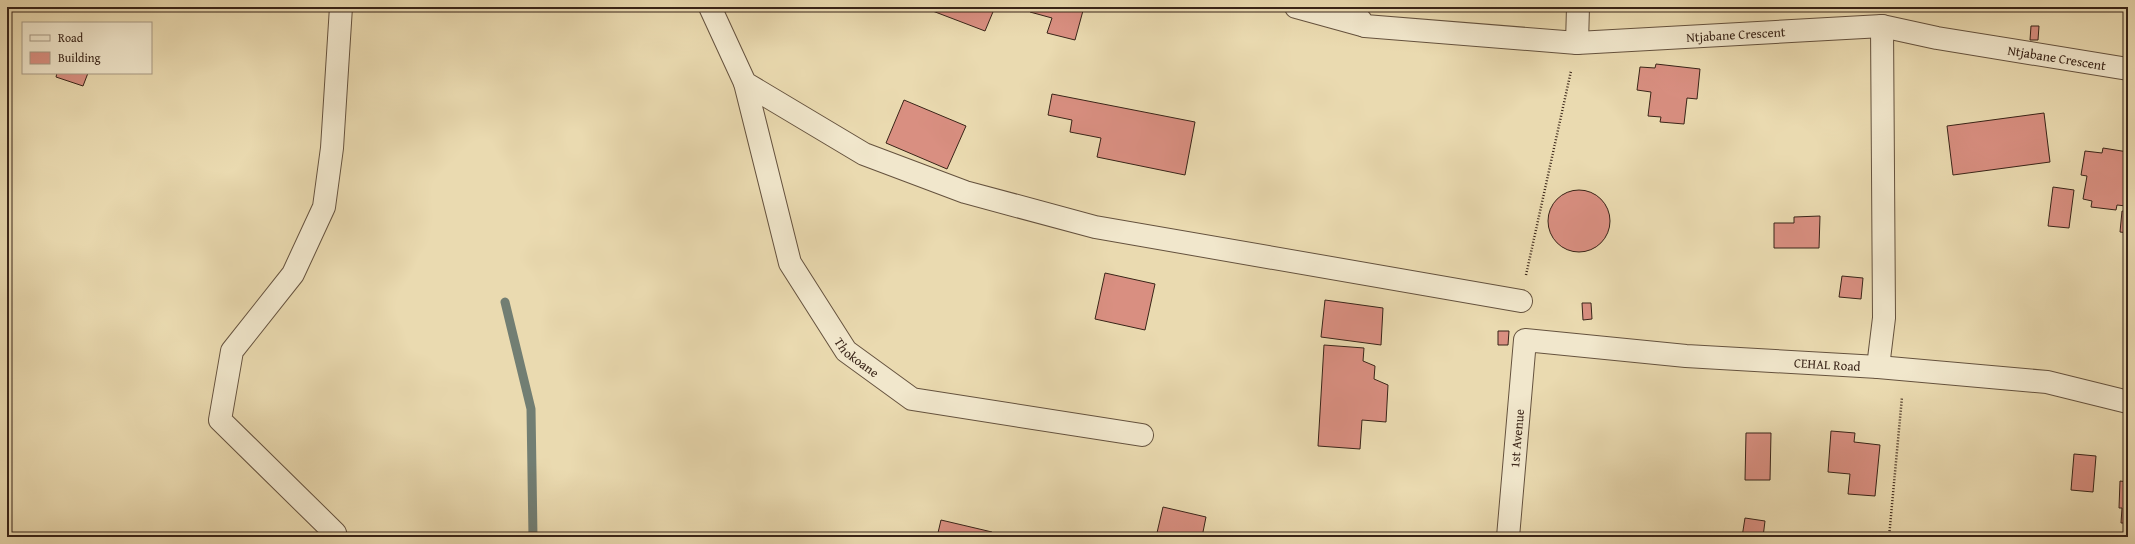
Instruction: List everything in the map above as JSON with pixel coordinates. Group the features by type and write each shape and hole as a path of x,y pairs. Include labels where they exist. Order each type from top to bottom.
{"street":[{"path":"336,537 335,533 220,420 232,351 293,274 324,207 332,148 341,7"},
{"name":"Thokoane","path":"710,7 745,83 790,263 846,351 912,399 1142,435"},
{"name":"Ntjabane Crescent","path":"1296,7 1366,26 1577,43 1882,26 1937,38 2128,69"},
{"path":"1350,7 1366,26"},
{"path":"1577,43 1578,7"},
{"path":"1878,367 1884,318 1882,26"},
{"path":"745,83 864,154 965,192 1096,228 1521,301"},
{"name":"CEHAL Road","path":"1524,340 1686,356 1878,367 2047,382 2128,402"},
{"name":"1st Avenue","path":"1508,537 1524,340"}],"path":[{"path":"1521,301 1577,43"},
{"path":"1889,537 1905,370"}],"building":[{"path":"931,7 995,7 985,31 930,10"},
{"path":"1031,7 1084,7 1075,40 1047,33 1052,18 1030,12"},
{"path":"2124,7 2128,7 2128,29 2124,29 2127,13 2123,12"},
{"path":"2031,26 2039,26 2038,40 2030,40"},
{"path":"1656,64 1700,69 1697,99 1687,98 1684,124 1660,122 1661,117 1648,116 1651,92 1637,90 1640,67 1655,68"},
{"path":"57,74 88,74 83,86 56,77"},
{"path":"1052,94 1195,122 1185,175 1097,157 1101,138 1070,132 1072,120 1048,115"},
{"path":"904,100 966,126 947,169 886,143"},
{"path":"2044,113 2050,162 1953,175 1947,126"},
{"path":"2103,148 2128,152 2128,190 2126,206 2117,205 2116,210 2091,207 2092,201 2083,199 2087,176 2081,175 2085,151 2102,153"},
{"path":"2053,187 2074,190 2069,228 2048,226"},
{"path":"1579,190 1596,195 1601,199 1605,204 1610,221 1605,238 1601,243 1596,247 1579,252 1562,247 1557,243 1553,238 1548,221 1553,204 1557,199 1562,195"},
{"path":"2122,211 2128,212 2128,233 2120,232"},
{"path":"1820,216 1819,248 1774,248 1774,223 1794,223 1794,217"},
{"path":"1105,273 1155,284 1145,330 1095,319"},
{"path":"1842,276 1863,278 1861,299 1839,297"},
{"path":"1325,300 1383,308 1381,345 1321,337"},
{"path":"1582,303 1591,303 1592,319 1583,320"},
{"path":"1498,331 1509,331 1508,345 1498,345"},
{"path":"1324,345 1364,348 1363,361 1375,366 1374,379 1388,385 1386,422 1362,420 1360,449 1318,446"},
{"path":"1831,431 1855,433 1854,442 1880,445 1875,496 1848,494 1850,474 1828,472"},
{"path":"1746,433 1771,433 1770,480 1745,480"},
{"path":"2074,454 2096,456 2093,492 2071,490"},
{"path":"2120,481 2128,482 2128,523 2121,523 2122,508 2119,508"},
{"path":"1163,507 1206,517 1202,537 1156,537"},
{"path":"1745,518 1765,521 1763,537 1742,537"},
{"path":"941,520 992,532 991,537 937,537"}],"waterway":[{"path":"505,302 531,409 533,537"}]}
